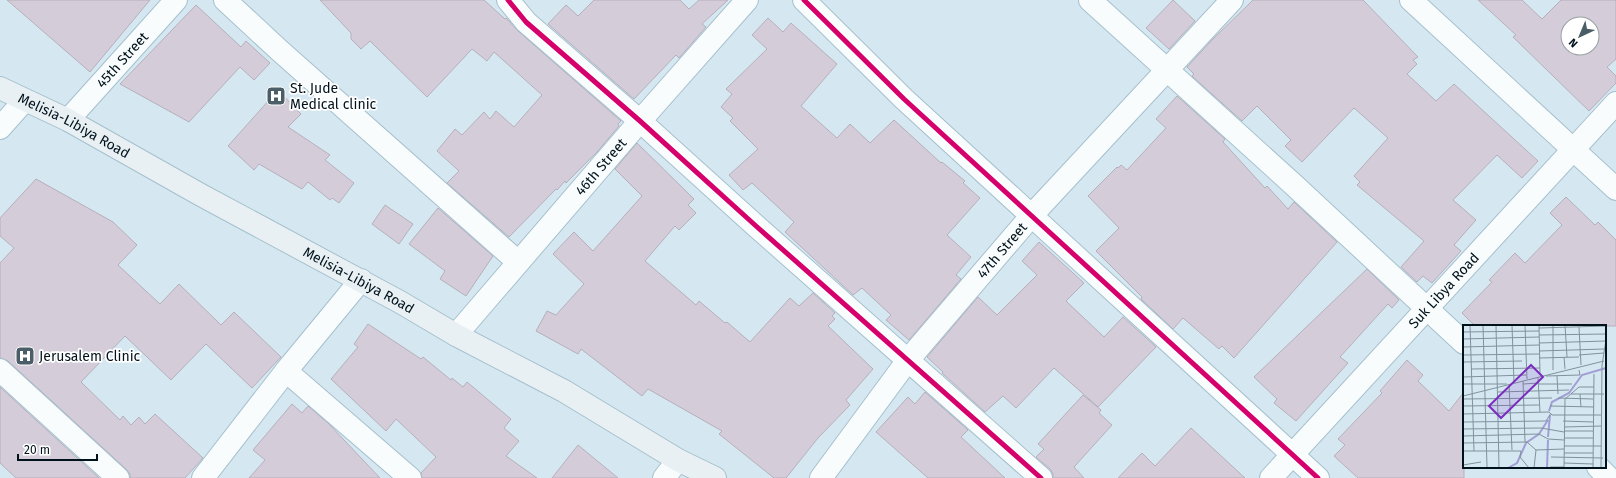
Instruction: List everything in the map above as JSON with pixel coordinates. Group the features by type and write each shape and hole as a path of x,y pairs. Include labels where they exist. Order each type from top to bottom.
{"main road":[{"name":"Melisia-Libiya Road","path":"0,88 24,101 68,120 201,195 361,280 456,335 564,391 678,460 715,478"}],"street":[{"name":"45th Street","path":"68,120 176,0"},
{"path":"225,0 279,50 518,262"},
{"path":"508,0 526,22 640,121 762,232 1041,478"},
{"name":"46th Street","path":"456,335 640,121 747,0"},
{"path":"804,0 904,99 1318,478"},
{"path":"1090,0 1295,186 1463,342"},
{"name":"47th Street","path":"821,478 908,360 1032,215 1232,0"},
{"path":"1411,0 1616,189"},
{"path":"0,128 24,101"},
{"name":"Suk Libya Road","path":"1271,478 1616,103"},
{"path":"203,478 286,371 361,280"},
{"path":"0,370 118,478"},
{"path":"286,371 410,478"},
{"path":"664,478 678,460"},
{"path":"1599,468 1609,478"}],"building":[{"path":"7,0 150,0 90,72"},
{"path":"320,0 484,0 621,121 618,124 619,126 597,152 566,183 565,181 557,190 556,189 509,237 447,183 459,171 437,151 455,129 462,135 484,112 490,119 496,111 514,127 542,95 494,52 487,61 472,49 427,97 370,41 361,49 351,39 351,33"},
{"path":"594,0 680,0 689,9 699,0 728,0 702,24 706,27 679,58 676,55 634,99 548,24 566,5 578,16"},
{"path":"1173,0 1195,21 1169,49 1146,28"},
{"path":"1253,0 1363,0 1418,57 1413,60 1417,64 1407,74 1436,101 1454,84 1538,161 1522,178 1497,155 1453,200 1476,220 1454,245 1461,251 1432,283 1423,276 1417,282 1401,267 1424,241 1357,185 1360,182 1354,176 1388,138 1354,108 1302,162 1285,146 1291,140 1257,106 1242,121 1192,76 1194,74 1187,67"},
{"path":"1478,0 1522,0 1542,19 1561,0 1616,0 1616,59 1607,67 1616,76 1616,83 1589,111 1513,37 1516,35"},
{"path":"196,5 241,47 246,41 270,63 254,80 240,67 189,122 120,84"},
{"path":"768,18 783,32 791,23 837,64 801,106 837,138 850,124 870,143 894,120 941,163 942,162 965,181 963,183 980,198 947,235 971,257 956,275 961,279 909,340 886,320 891,315 862,288 853,295 785,232 794,222 752,183 743,190 729,175 758,149 730,121 733,118 721,107 732,94 726,89 767,49 752,35"},
{"path":"278,90 301,114 288,127 330,155 325,160 354,183 339,203 332,198 330,200 308,182 302,189 259,164 254,170 228,146"},
{"path":"1177,96 1225,139 1223,142 1265,188 1267,186 1288,209 1294,202 1337,242 1234,358 1222,346 1219,349 1183,318 1173,329 1141,299 1142,297 1096,251 1119,228 1088,196 1117,167 1118,168 1121,165 1127,170 1166,128 1156,119"},
{"path":"637,143 694,199 688,205 696,213 679,230 675,226 645,261 696,305 699,301 750,342 790,298 799,306 813,293 835,313 832,316 835,319 828,326 873,369 846,400 850,405 818,438 786,478 774,478 719,434 722,431 648,389 642,396 581,349 578,354 536,331 547,311 556,315 584,284 553,254 574,232 593,251 642,196 615,169"},
{"path":"36,179 113,222 137,245 118,265 160,304 179,284 221,325 234,312 281,357 252,388 206,344 171,380 125,336 81,382 120,420 123,416 131,425 139,417 145,424 155,414 203,458 185,478 130,478 130,474 126,469 8,361 0,358 0,263 14,248 0,236 0,218"},
{"path":"1566,197 1595,225 1598,222 1616,240 1616,326 1474,325 1462,313 1492,282 1489,280 1515,253 1525,263 1562,225 1550,213"},
{"path":"385,205 413,224 399,244 372,224"},
{"path":"438,208 493,256 466,296 440,279 445,271 409,244"},
{"path":"1039,242 1084,283 1066,301 1104,337 1123,317 1156,347 1098,407 1054,368 1016,408 1003,396 985,412 942,373 943,372 927,357 978,297 997,315 1037,275 1022,261"},
{"path":"1367,269 1399,300 1392,308 1388,304 1340,357 1348,363 1296,421 1274,403 1277,399 1254,377"},
{"path":"368,324 421,359 423,357 451,380 452,378 463,387 467,382 511,419 504,428 519,441 506,456 537,478 422,478 421,473 436,457 396,419 386,431 331,379 358,347 354,344"},
{"path":"1407,360 1423,375 1418,381 1449,411 1463,393 1464,478 1358,478 1334,456 1345,445 1338,439 1382,393 1380,391"},
{"path":"0,387 99,478 16,478 0,463"},
{"path":"925,392 968,430 961,437 1005,478 928,478 876,432 908,397 915,404"},
{"path":"1083,395 1101,410 1099,413 1112,425 1074,467 1084,478 1053,478 1053,474 1050,469 1036,457 1044,449 1038,444"},
{"path":"292,404 302,413 308,406 328,423 380,478 249,478 265,460 253,450"},
{"path":"1191,428 1245,478 1118,478 1142,453 1155,466"},
{"path":"578,445 618,478 552,478"}],"cycle path":[{"path":"508,0 526,22 640,121 756,226 1041,478"},
{"path":"804,0 904,99 1318,478"}],"place":[{"name":"St. Jude Medical clinic","path":"276,96"},
{"name":"Jerusalem Clinic","path":"25,356"}]}
